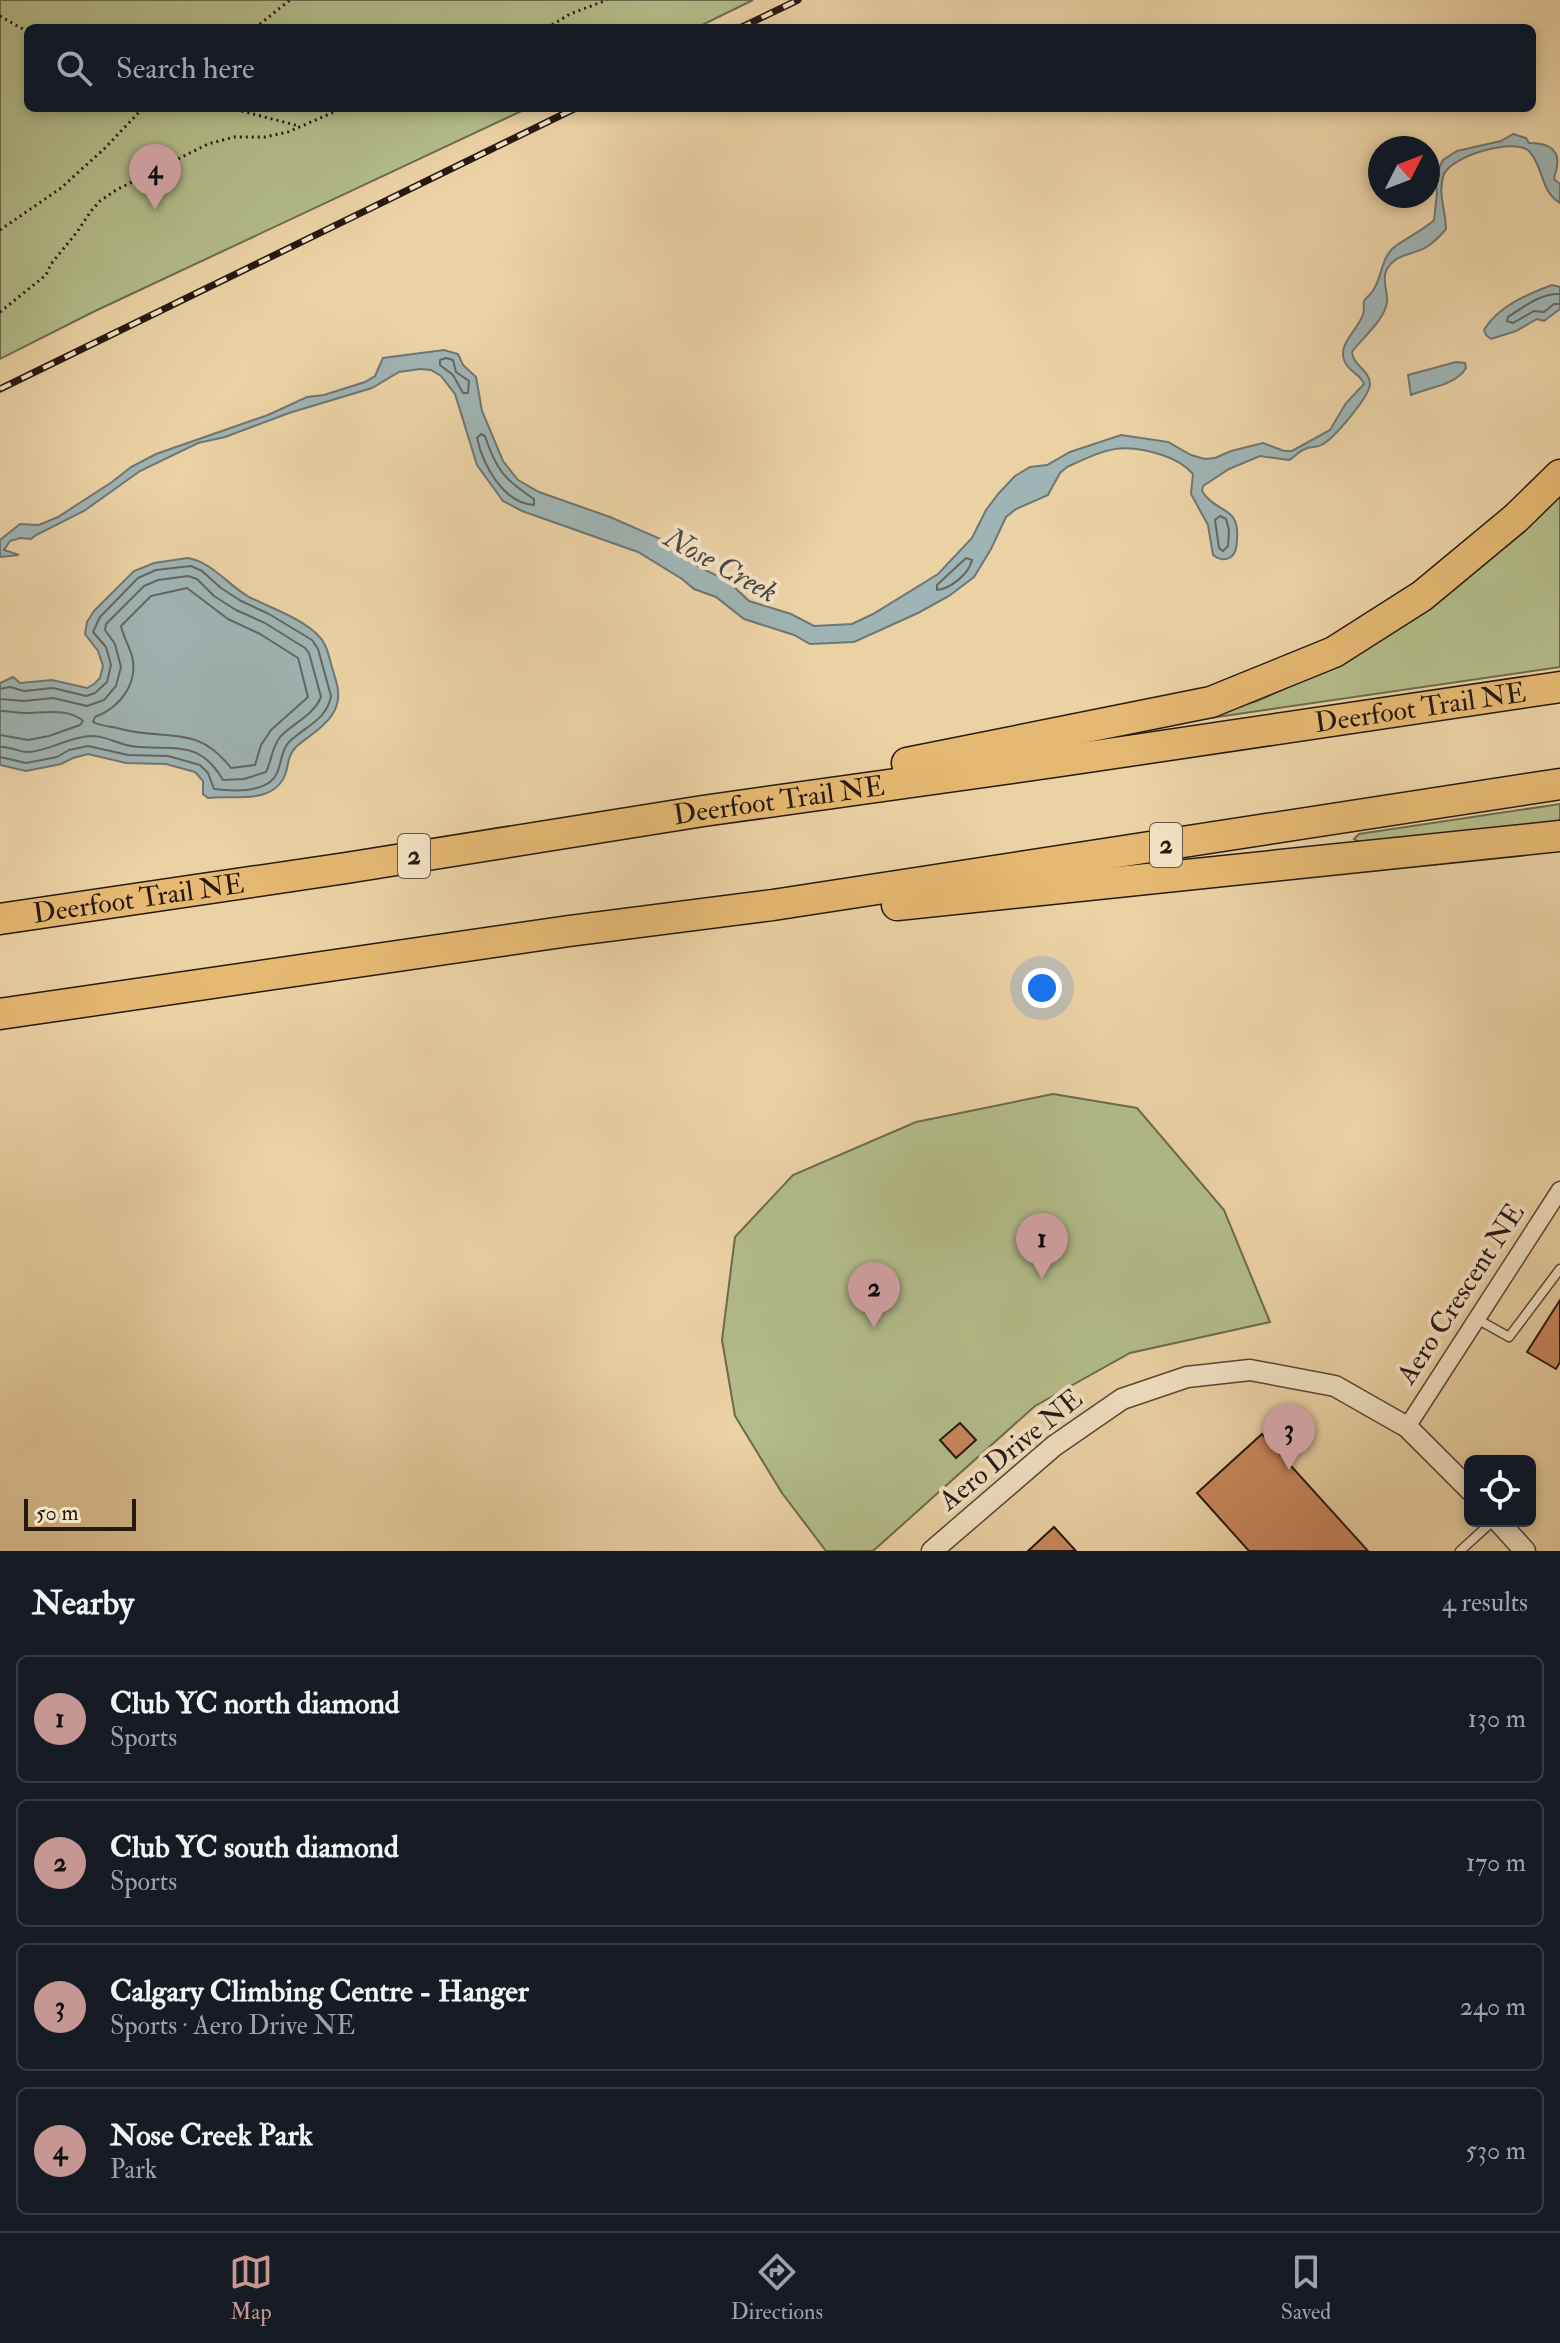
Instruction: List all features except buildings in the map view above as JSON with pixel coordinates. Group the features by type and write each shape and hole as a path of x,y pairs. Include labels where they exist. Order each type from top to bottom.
{"highway":[{"path":"828,793 865,772 1211,702 1334,652 1422,596 1516,518 1560,475"},
{"name":"Deerfoot Trail NE","path":"0,919 828,793 1560,687"},
{"name":"2","path":"0,1014 569,931 773,905 1560,784"},
{"path":"773,905 805,915 1560,836"}],"street":[{"name":"Aero Crescent NE","path":"1407,1427 1560,1190"},
{"name":"Aero Drive NE","path":"932,1551 1054,1446 1122,1399 1187,1377 1250,1370 1335,1386 1407,1427 1464,1484"},
{"path":"1502,1527 1525,1551"}],"lane":[{"path":"1477,1318 1509,1337 1560,1269"},
{"path":"1460,1551 1489,1527"}],"path":[{"path":"260,24 290,0"},
{"path":"554,24 607,0"},
{"path":"0,16 24,30"},
{"path":"0,230 61,188 139,112"},
{"path":"245,112 299,126"},
{"path":"0,312 46,275 91,211 116,190 208,144 234,137 265,137 288,132 333,112"}],"green space":[{"path":"0,0 753,0 704,24 24,24 24,112 519,112 93,312 0,359"},
{"path":"1560,481 1560,667 1204,719 1202,716 1257,701 1336,666"},
{"path":"1560,804 1560,824 1361,843 1354,839 1359,834"},
{"path":"1053,1094 1137,1108 1224,1210 1270,1322 1130,1353 1035,1406 873,1551 826,1551 782,1493 735,1416 722,1340 735,1237 793,1175 916,1122"}],"water":[{"path":"1513,134 1526,138 1529,143 1545,145 1553,150 1557,159 1554,179 1560,184 1560,203 1549,192 1534,157 1521,147 1484,150 1449,167 1441,188 1446,229 1428,246 1394,260 1390,265 1385,275 1385,309 1352,352 1370,384 1358,407 1321,445 1307,448 1289,460 1260,456 1229,469 1203,486 1202,491 1208,498 1235,520 1235,551 1226,559 1213,555 1208,525 1191,494 1193,474 1190,470 1175,460 1148,451 1113,449 1067,467 1060,473 1048,495 1016,509 1006,517 974,577 949,596 854,642 810,644 794,635 744,619 716,597 694,589 638,552 522,511 503,501 477,465 455,394 441,376 431,370 420,369 399,372 372,388 289,413 225,437 198,443 140,471 84,511 31,539 10,541 4,550 19,555 0,557 0,540 20,524 39,525 58,517 131,467 156,454 268,415 307,397 365,382 375,376 383,358 444,350 458,354 463,365 476,377 482,411 503,461 518,480 539,492 663,540 699,567 728,581 749,601 791,614 814,626 852,624 938,574 972,538 986,510 999,493 1015,476 1030,467 1047,465 1070,452 1121,435 1168,442 1205,459 1263,443 1292,451 1330,430 1346,403 1364,384 1344,360 1346,342 1361,320 1364,301 1376,286 1387,255 1434,220 1435,208 1440,208 1440,166 1443,160 1457,151 1501,141"},
{"path":"1552,285 1560,287 1560,309 1544,321 1537,319 1516,331 1491,339 1486,335 1484,330 1497,314 1524,297"},
{"path":"1456,362 1465,363 1466,368 1455,379 1411,395 1408,375"},
{"path":"188,558 212,569 249,597 302,623 319,637 326,648 337,685 337,705 324,724 293,750 279,784 262,795 208,798 203,794 203,781 195,772 166,764 126,763 88,754 61,764 26,771 0,765 0,683 13,677 20,683 52,680 87,688 94,684 100,678 103,666 98,651 85,634 87,622 94,611 134,571 154,563"}],"railway":[{"path":"748,24 798,0"},
{"path":"0,389 568,112"}],"place":[{"name":"Nose Creek Park","path":"155,210"},
{"name":"Club YC north diamond","path":"1042,1279"},
{"name":"Club YC south diamond","path":"874,1328"},
{"name":"Calgary Climbing Centre - Hanger","path":"1289,1470"}],"water label":[{"name":"Nose Creek","path":"721,565"}]}
